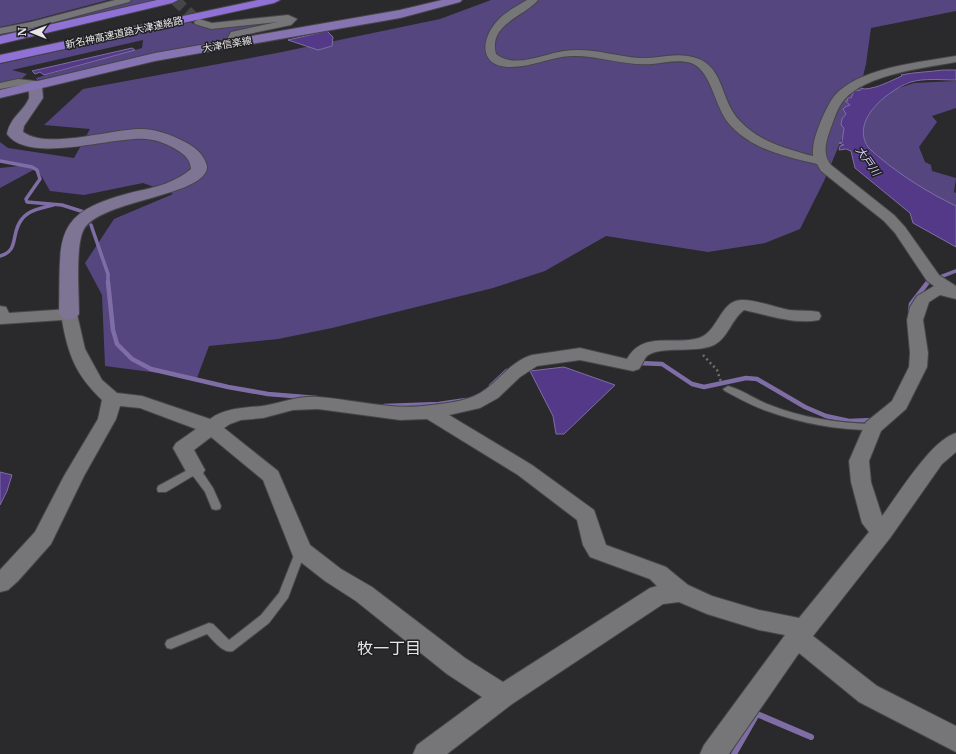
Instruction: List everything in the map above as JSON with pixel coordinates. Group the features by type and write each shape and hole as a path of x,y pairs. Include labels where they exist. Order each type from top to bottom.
{"highway":[{"name":"新名神高速道路大津連絡路","path":"0,40 172,0"},
{"name":"新名神高速道路大津連絡路","path":"0,59 274,0"}],"main road":[{"name":"大津信楽線","path":"0,94 155,57 400,14 430,3 452,1"}],"street":[{"path":"0,31 32,25 126,0"},
{"path":"533,0 504,18 496,29 493,35 490,51 499,61 509,64 522,64 569,53 599,54 621,59 644,61 678,58 693,60 701,63 708,70 727,114 745,133 763,144 819,160 826,168 890,218 933,278 956,294"},
{"path":"199,22 211,26 288,18 292,19 287,23 236,34 232,39 235,42"},
{"path":"819,160 820,139 830,114 842,95 856,85 897,71 956,59"},
{"path":"0,86 24,82 30,82 34,85 36,98 16,126 15,134 20,140 48,144 142,134 160,137 179,145 196,158 199,164 199,170 183,183 160,192 109,204 94,211 76,224 72,232 70,243 69,314 76,349 96,384 112,399 142,402 212,427 226,441 271,476 301,550 333,576 364,594 456,666 503,696"},
{"path":"882,532 873,523 861,482 859,461 873,427 899,406 918,367 919,353 915,320 918,307 923,299 937,290 956,294"},
{"path":"195,470 183,448 223,419 241,414 263,412 293,404 318,403 400,414 430,412 472,404 492,394 514,373 532,361 580,354 594,356 616,363 634,362 640,352 651,347 696,345 708,341 721,330 735,308 741,306 790,315 813,316"},
{"path":"0,311 2,319 69,314"},
{"path":"0,583 10,575 43,538 74,476 107,419 112,399"},
{"path":"430,412 525,470 587,516 594,545 598,551 658,573 680,592 707,604 801,633 868,694 956,740"},
{"path":"713,754 801,633 882,532 935,459 956,440"},
{"path":"426,754 503,696 658,595 680,592"}],"lane":[{"path":"728,389 769,409 859,428 873,427"},
{"path":"162,489 195,470 209,491 216,506"},
{"path":"172,644 209,628 229,647 265,620 284,595 301,550"}],"path":[{"path":"696,345 716,370 720,382"}],"shaded area":[{"path":"0,0 108,0 33,20 0,27"},
{"path":"132,0 165,0 0,37 0,33 31,27"},
{"path":"491,0 956,0 956,11 871,28 866,64 856,105 824,181 800,229 765,243 708,252 606,236 545,271 493,288 332,328 278,339 209,346 197,378 105,366 102,295 85,263 114,219 173,194 143,183 84,195 50,191 37,168 0,188 0,168 19,166 0,160 0,142 8,148 74,158 90,129 44,125 83,89 277,53 440,19"},
{"path":"279,20 236,31 228,39 37,80 36,78 142,48 143,40 12,70 27,74 20,80 0,83 0,64 190,22 197,25 219,26"},
{"path":"956,81 956,108 932,116 937,122 919,147 925,162 931,165 932,171 956,178 954,192 956,193 956,211 940,203 863,149 861,107 881,94 914,83"}],"water":[{"path":"327,31 333,37 332,46 318,50 288,40"},
{"path":"132,48 135,50 44,75 40,72 35,74 32,71"},
{"name":"大戸川","path":"956,70 956,80 927,80 911,82 892,92 883,99 874,107 868,117 864,127 864,137 868,147 897,171 936,196 956,206 956,247 913,223 910,213 855,168 851,151 846,149 839,150 840,146 844,145 839,143 842,142 844,128 841,125 842,119 846,114 843,109 850,105 845,101 848,101 847,98 851,98 854,91 861,90 861,88 865,89 879,86 902,76 901,75"},
{"path":"564,367 615,385 564,434 556,434 553,416 530,371"},
{"path":"0,472 12,475 7,491 0,505"}],"waterway":[{"path":"0,161 32,167 37,170 40,179 26,199 27,202 62,205 84,212"},
{"path":"0,256 6,254 13,246 18,224 28,213 53,205"},
{"path":"91,225 108,274 108,282"},
{"path":"940,277 956,271"},
{"path":"108,282 113,330 117,344 132,359 151,369 228,387 268,394 317,398"},
{"path":"910,312 911,304 928,282"},
{"path":"638,363 662,364 692,384 704,387 746,378 757,379 805,407 826,416 849,421 873,420"},
{"path":"491,386 507,371"},
{"path":"384,406 439,404 466,400"},
{"path":"734,754 757,714 811,737"}],"tunnel":[{"path":"175,0 199,22"}],"district":[{"name":"牧一丁目","path":"389,648"}]}
